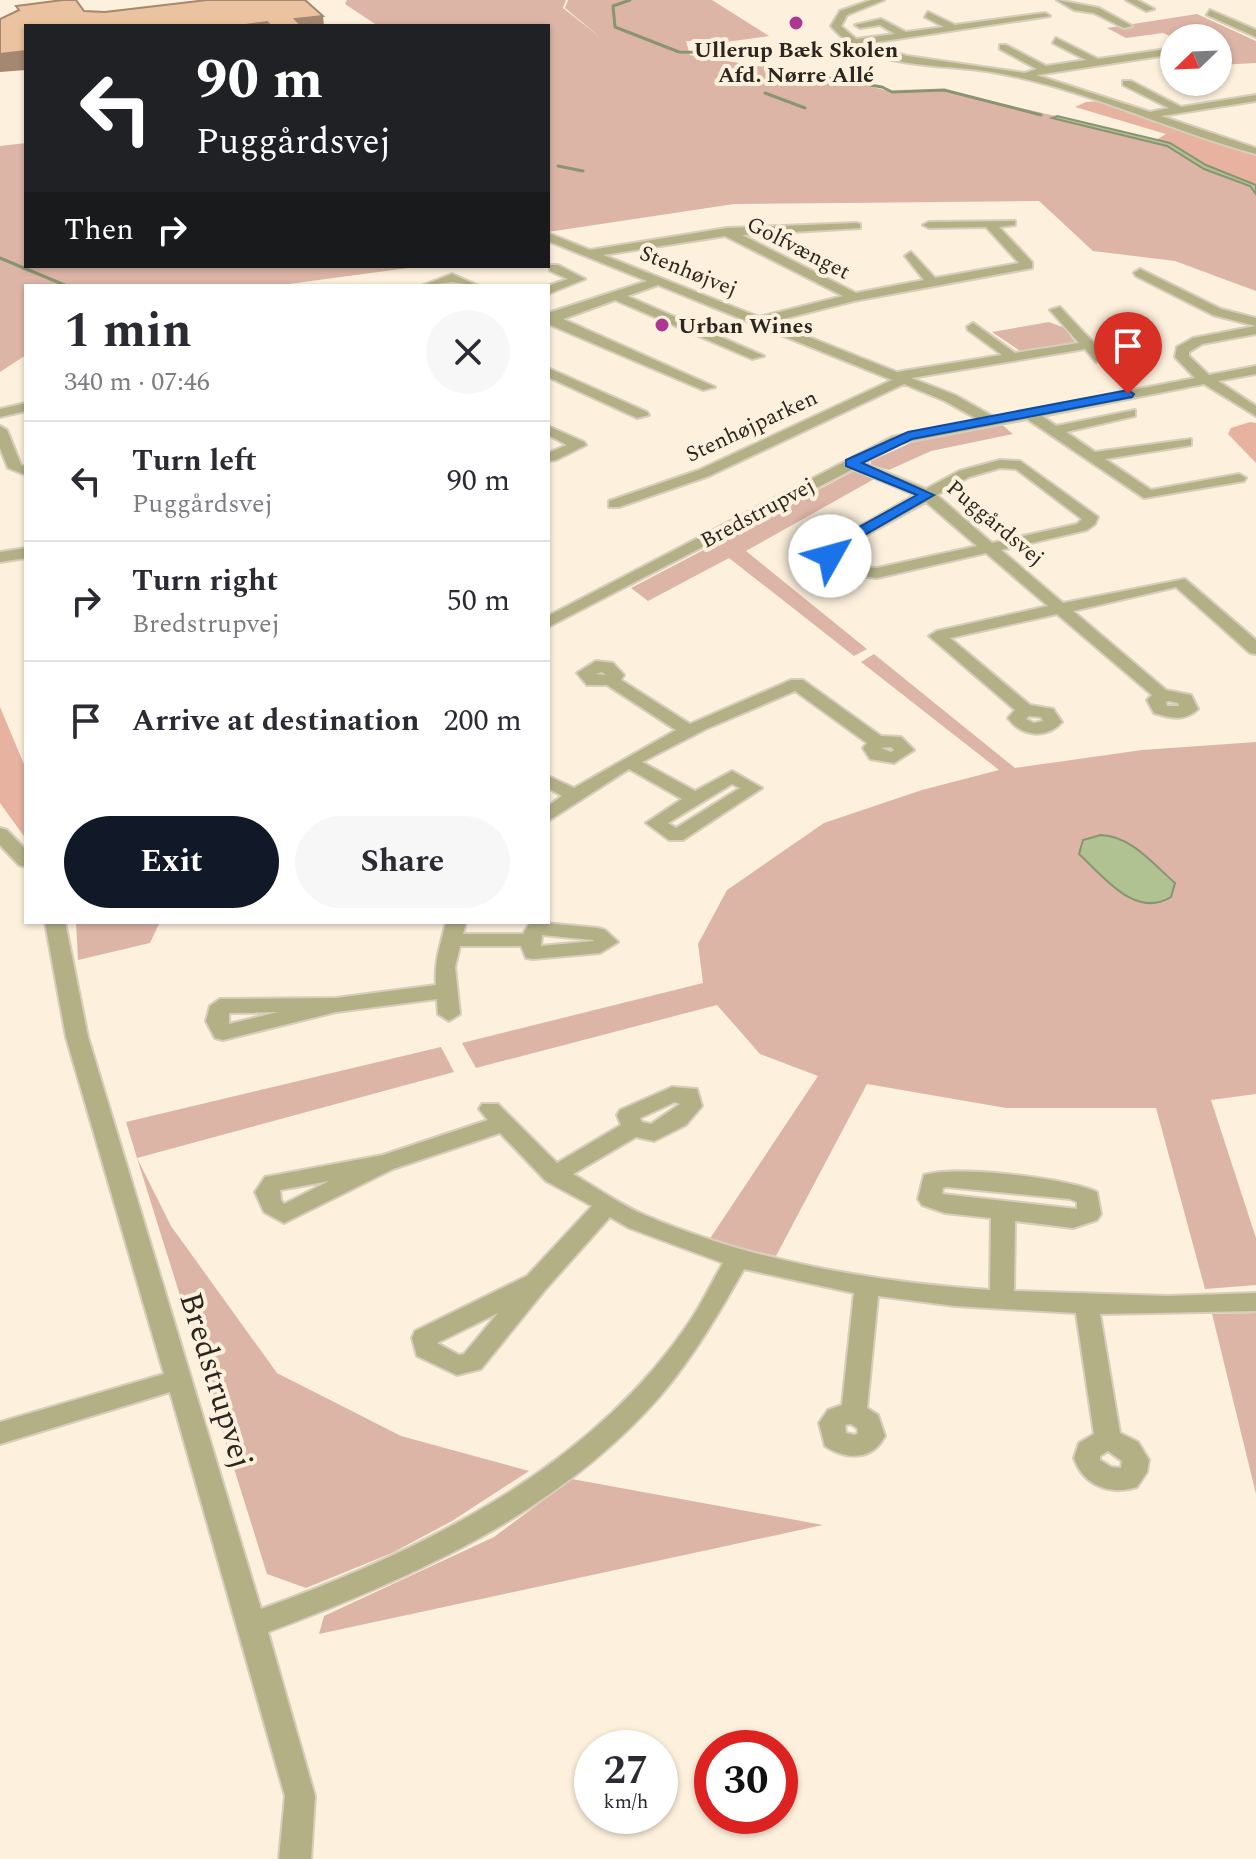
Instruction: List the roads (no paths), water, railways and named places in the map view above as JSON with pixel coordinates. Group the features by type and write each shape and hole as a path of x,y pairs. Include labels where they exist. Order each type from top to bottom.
{"street":[{"path":"880,0 855,7 837,20 840,34 851,42 899,56 1028,75 1256,151"},
{"path":"1061,0 1077,8 1096,10 1127,26"},
{"path":"1132,1 1152,4"},
{"path":"851,42 1043,16 1021,7"},
{"path":"1003,9 1023,19"},
{"path":"1210,13 1256,34"},
{"path":"928,15 953,28"},
{"path":"860,25 881,22 904,35"},
{"path":"1056,41 1097,62"},
{"path":"1003,47 1045,69"},
{"path":"1028,75 1045,69 1160,53"},
{"path":"1127,83 1178,109"},
{"path":"1151,115 1256,98"},
{"name":"Golfvænget","path":"589,253 727,232 854,223 868,238"},
{"path":"929,225 1011,223"},
{"name":"Golfvænget","path":"758,321 854,297 1028,265 990,224"},
{"name":"Golfvænget","path":"727,232 854,297"},
{"name":"Stenhøjvej","path":"550,238 900,377 968,406 990,420"},
{"path":"911,256 932,283"},
{"path":"550,289 579,279 554,268"},
{"path":"1140,273 1209,308 1256,322"},
{"path":"433,284 452,278 468,284"},
{"path":"550,319 658,281"},
{"path":"615,296 757,356"},
{"path":"1056,310 1101,359"},
{"path":"550,319 708,387"},
{"path":"973,327 1014,358"},
{"path":"1256,330 1198,341 1182,350 1185,362 1205,379 1256,412"},
{"name":"Stenhøjparken","path":"614,504 704,473 900,377 956,363 975,365 1088,345"},
{"name":"Bredstrupvej","path":"550,621 897,440 1256,370"},
{"path":"550,373 642,415"},
{"path":"0,413 24,407"},
{"path":"1028,413 1149,495 1187,485 1206,487 1239,478"},
{"path":"1053,431 1130,413"},
{"path":"0,430 15,468 24,470"},
{"path":"550,431 579,445 551,457"},
{"path":"1092,457 1129,448 1151,451 1186,442"},
{"name":"Puggårdsvej","path":"851,463 927,495 1163,696"},
{"path":"1000,464 1020,465 1090,517 1082,527 860,575 846,571 830,556 830,549 927,495 975,470 1000,464"},
{"path":"0,557 24,553"},
{"path":"1025,710 937,636 1179,582 1256,649"},
{"path":"610,680 689,731"},
{"path":"550,813 629,762 689,731 797,684 877,742"},
{"path":"629,762 695,799"},
{"path":"550,782 574,795"},
{"path":"0,834 24,859"},
{"name":"Bredstrupvej","path":"55,924 77,1037 180,1379 300,1796 295,1859"},
{"path":"449,1014 445,991 453,931 529,940"},
{"path":"336,1005 445,991"},
{"path":"385,1163 496,1116 554,1175 605,1207 662,1234 737,1260 867,1283 1002,1299 1256,1302"},
{"path":"554,1175 633,1128"},
{"path":"947,1179 1074,1191 1089,1198 1089,1214 1073,1219 1003,1211 945,1204 930,1199 932,1181 947,1179"},
{"path":"536,1283 605,1207"},
{"path":"1002,1299 1003,1211"},
{"path":"252,1625 408,1565 450,1543 541,1485 645,1394 702,1321 737,1260"},
{"path":"854,1413 867,1283"},
{"path":"1086,1302 1108,1440"},
{"path":"0,1433 180,1379"}],"waterway":[{"path":"630,0 613,6 615,27 679,52 750,53 767,68 882,87 892,92 944,90 1041,115"},
{"path":"765,93 805,108"},
{"path":"558,166 583,171"},
{"path":"0,258 62,284"}],"place":[{"name":"Ullerup Bæk Skolen Afd. Nørre Allé","path":"796,23"},
{"name":"Urban Wines","path":"662,325"}]}
